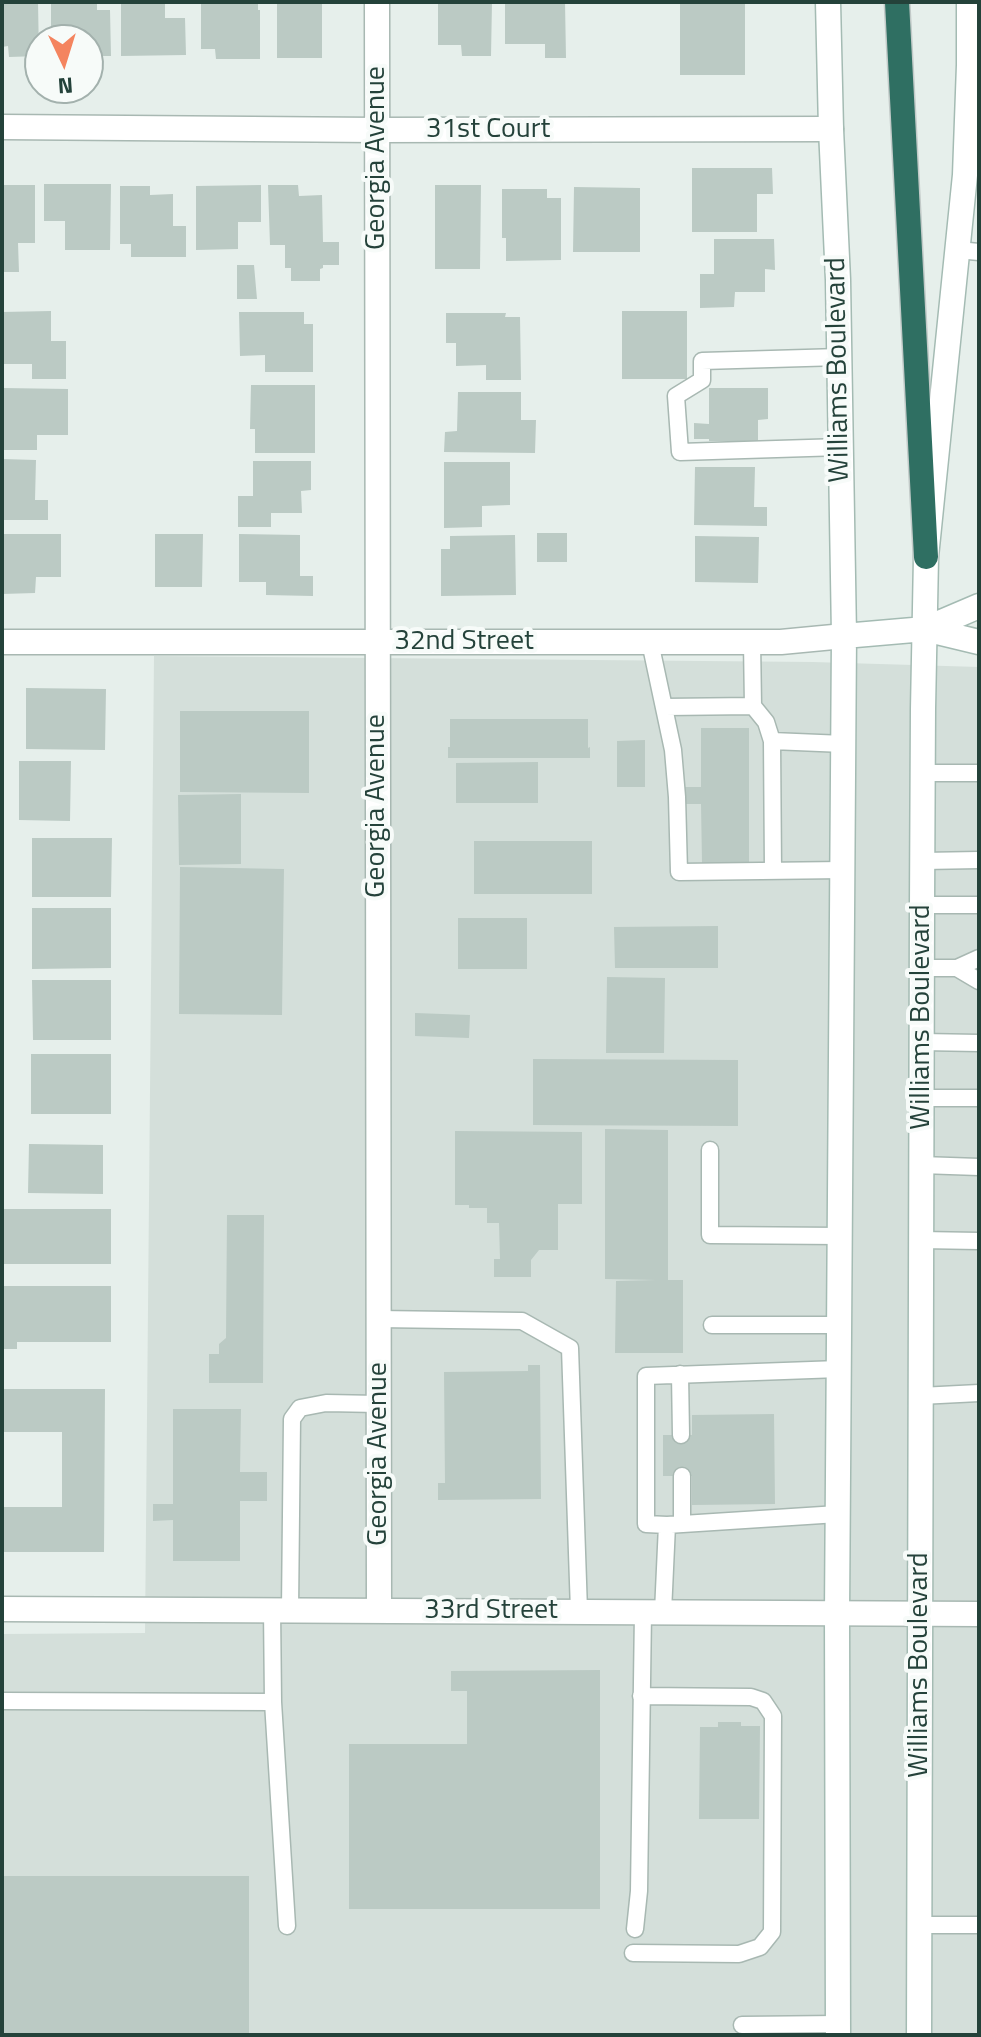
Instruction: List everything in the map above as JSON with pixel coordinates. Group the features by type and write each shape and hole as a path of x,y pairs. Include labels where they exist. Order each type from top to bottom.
{"highway":[{"path":"897,2 926,557"}],"street":[{"name":"Georgia Avenue","path":"377,2 379,1610"},
{"name":"Williams Boulevard","path":"828,2 840,357 844,636 837,1613 838,2030"},
{"name":"Williams Boulevard","path":"919,2035 926,557 968,251 972,175 969,2"},
{"name":"31st Court","path":"2,127 831,129"},
{"name":"32nd Street","path":"2,642 781,642 925,629 979,606"},
{"name":"32nd Street","path":"925,629 979,642"},
{"name":"33rd Street","path":"2,1609 979,1614"}],"lane":[{"path":"840,357 702,361 702,380 676,396 680,452 841,447"},
{"path":"650,642 673,750 679,872 843,870"},
{"path":"752,642 753,706 766,722 772,741 773,871"},
{"path":"665,707 753,706"},
{"path":"772,741 844,744"},
{"path":"923,773 979,773"},
{"path":"923,861 979,860"},
{"path":"922,905 979,905"},
{"path":"923,968 957,968 979,958"},
{"path":"957,968 979,981"},
{"path":"922,1042 979,1043"},
{"path":"922,1098 979,1098"},
{"path":"710,1150 710,1235 840,1236"},
{"path":"921,1165 979,1167"},
{"path":"921,1240 979,1241"},
{"path":"378,1319 522,1321 570,1348 579,1611"},
{"path":"712,1325 839,1325"},
{"path":"838,1514 646,1524 646,1376 839,1369"},
{"path":"680,1374 681,1435"},
{"path":"920,1396 979,1393"},
{"path":"287,1926 273,1702 292,1419 300,1408 326,1403 378,1404"},
{"path":"635,1929 639,1891 641,1696 653,1612 675,1524 682,1476"},
{"path":"633,1953 739,1954 760,1947 772,1932 773,1716 763,1701 751,1697 641,1696"},
{"path":"2,1701 273,1702"},
{"path":"919,1925 979,1925"},
{"path":"742,2025 838,2030"}],"shaded area":[{"path":"154,656 813,662 979,667 979,2035 2,2035 2,1634 145,1633"}],"building":[{"path":"2,2 38,2 38,24 24,24 24,56 9,57 8,46 2,47"},
{"path":"51,2 97,2 97,10 110,10 111,56 104,56 104,24 51,24"},
{"path":"121,2 165,2 165,18 185,18 186,55 121,56"},
{"path":"201,2 258,2 260,59 216,59 215,49 201,49"},
{"path":"277,2 322,2 322,58 277,58"},
{"path":"438,2 492,2 491,56 462,56 461,45 438,45"},
{"path":"505,2 565,2 566,58 545,58 545,44 505,44"},
{"path":"680,2 745,2 745,75 680,75"},
{"path":"692,168 772,168 773,194 757,194 757,232 692,232"},
{"path":"44,184 111,184 110,250 65,250 65,221 44,221"},
{"path":"2,185 35,185 35,243 18,243 19,272 2,272"},
{"path":"261,185 261,222 238,222 238,249 196,250 196,186"},
{"path":"268,185 298,185 299,196 322,195 323,242 339,242 339,265 323,265 320,281 291,281 291,268 285,268 285,245 270,245"},
{"path":"435,185 481,185 480,269 435,269"},
{"path":"120,186 150,186 150,195 173,194 173,226 186,226 186,257 131,257 131,244 120,244"},
{"path":"574,187 640,188 640,252 573,252"},
{"path":"502,189 547,189 547,198 561,198 561,260 506,261 506,238 502,238"},
{"path":"714,239 774,239 775,270 765,269 765,292 735,292 734,307 700,308 700,274 714,274"},
{"path":"237,265 254,265 257,299 237,299"},
{"path":"51,311 51,341 66,341 66,379 32,379 32,364 2,364 2,312"},
{"path":"622,311 687,311 687,379 622,379"},
{"path":"239,312 304,312 304,324 313,324 313,372 265,372 265,355 240,356"},
{"path":"446,313 506,313 505,317 520,317 521,380 486,380 486,365 456,366 456,343 446,343"},
{"path":"251,385 315,385 315,453 255,453 255,429 250,429"},
{"path":"3,388 68,389 68,435 37,435 37,450 2,450"},
{"path":"709,388 768,388 768,419 758,420 758,441 694,439 694,423 709,424"},
{"path":"458,392 521,392 521,420 536,420 535,453 444,452 445,432 457,431"},
{"path":"2,459 36,460 35,500 48,500 48,520 2,520"},
{"path":"253,461 311,461 311,490 301,491 302,513 271,513 271,527 238,527 238,496 253,496"},
{"path":"444,462 510,462 510,505 482,506 482,527 444,528"},
{"path":"695,467 755,467 754,507 767,507 767,526 694,525"},
{"path":"537,533 567,533 567,562 537,562"},
{"path":"2,534 61,534 61,577 36,577 35,593 2,594"},
{"path":"155,534 203,534 202,587 155,587"},
{"path":"239,534 300,535 300,576 313,576 313,596 266,595 266,582 239,582"},
{"path":"515,535 516,595 441,596 441,549 450,549 450,536"},
{"path":"695,536 759,537 758,583 695,582"},
{"path":"26,688 106,689 105,750 26,749"},
{"path":"180,711 309,711 309,793 180,792"},
{"path":"450,719 588,719 590,758 448,758"},
{"path":"701,728 749,728 749,863 702,863 701,804 679,804 679,787 701,787"},
{"path":"645,740 645,787 617,787 617,741"},
{"path":"19,761 71,761 70,821 19,820"},
{"path":"538,762 538,803 456,803 456,763"},
{"path":"241,794 241,864 179,865 178,795"},
{"path":"32,838 112,838 111,897 32,897"},
{"path":"474,841 592,841 592,894 474,894"},
{"path":"180,867 284,869 282,1015 179,1014"},
{"path":"32,908 111,908 111,968 32,969"},
{"path":"458,918 527,918 527,969 458,969"},
{"path":"718,926 718,968 615,968 614,927"},
{"path":"607,977 665,978 664,1053 606,1053"},
{"path":"32,980 111,980 111,1040 33,1040"},
{"path":"415,1013 470,1015 469,1038 415,1036"},
{"path":"31,1054 111,1054 111,1114 31,1114"},
{"path":"533,1059 738,1060 738,1126 533,1125"},
{"path":"605,1129 668,1130 668,1280 683,1280 683,1353 615,1353 616,1281 656,1280 605,1279"},
{"path":"455,1131 582,1132 582,1204 558,1204 558,1250 539,1250 531,1260 531,1277 494,1277 494,1259 500,1259 499,1223 487,1223 487,1208 455,1205"},
{"path":"29,1144 103,1145 103,1194 28,1193"},
{"path":"2,1209 111,1209 111,1264 2,1264"},
{"path":"227,1215 264,1215 263,1383 209,1383 209,1354 219,1354 219,1344 226,1338"},
{"path":"2,1286 111,1286 111,1342 17,1342 17,1349 2,1349"},
{"path":"528,1365 540,1365 541,1499 438,1500 438,1483 445,1483 444,1372 528,1371"},
{"path":"2,1389 105,1389 104,1552 2,1552 2,1507 62,1507 62,1432 2,1432"},
{"path":"173,1409 241,1409 240,1472 267,1472 267,1501 240,1501 240,1561 173,1561 173,1520 153,1521 153,1504 173,1504"},
{"path":"774,1414 775,1504 692,1505 692,1476 663,1476 663,1435 692,1435 692,1415"},
{"path":"600,1670 600,1909 349,1909 349,1744 467,1744 467,1691 451,1691 451,1671"},
{"path":"718,1722 760,1726 759,1819 699,1819 700,1727 718,1727"},
{"path":"2,1876 249,1876 249,2035 2,2035"}]}
